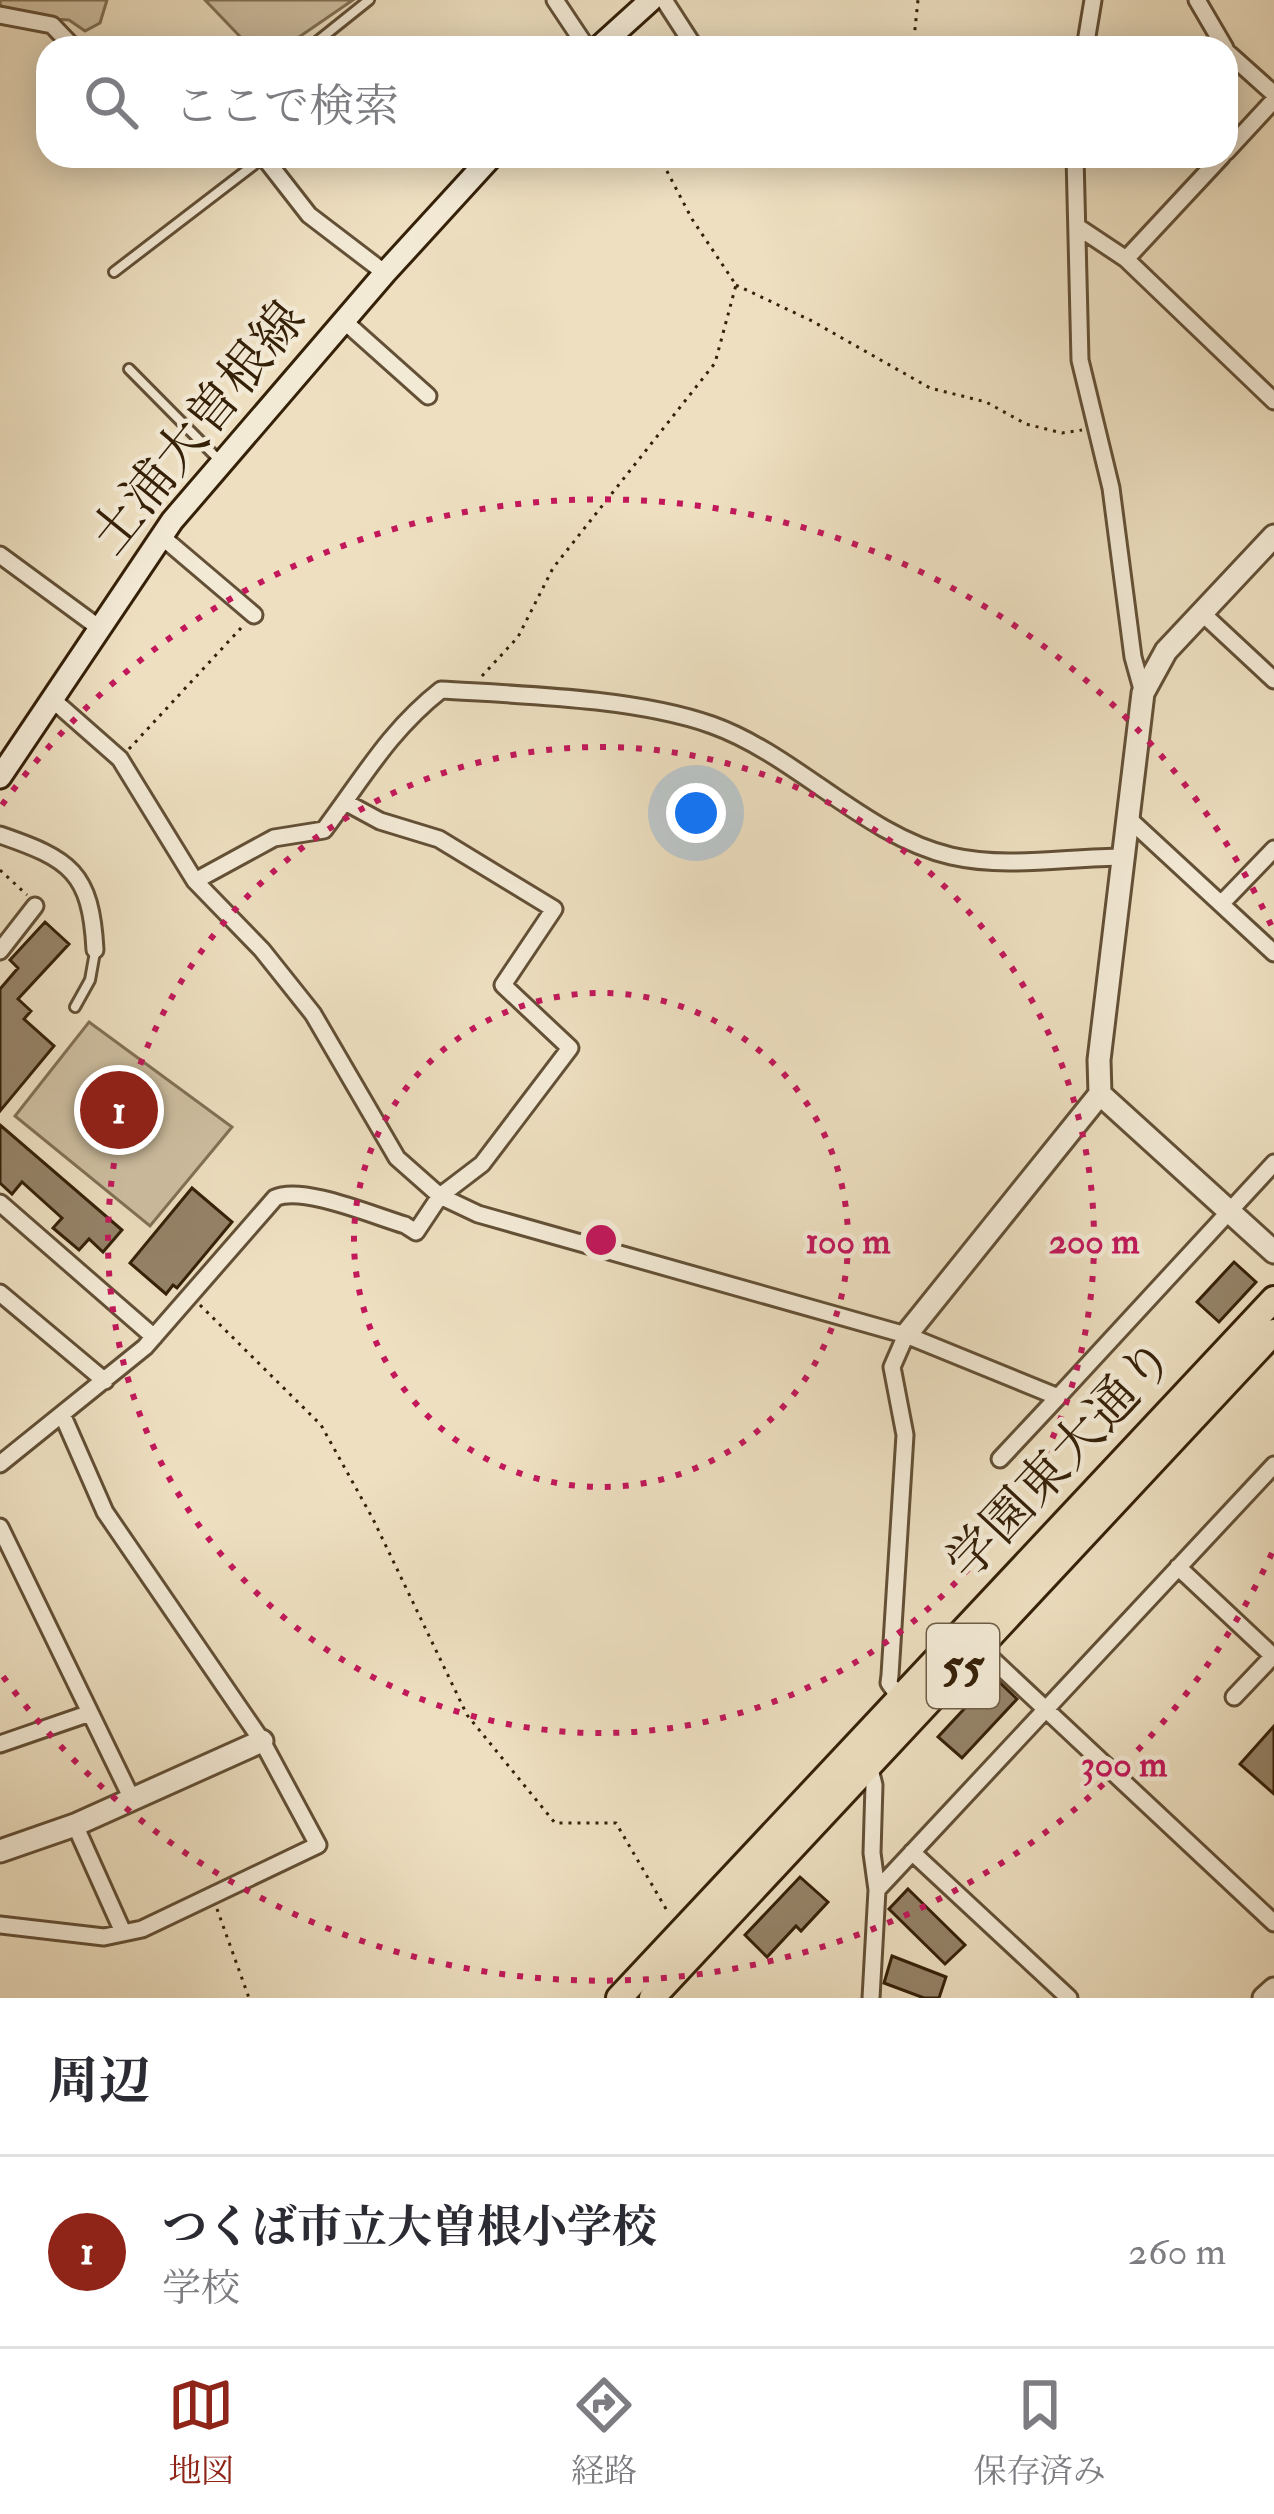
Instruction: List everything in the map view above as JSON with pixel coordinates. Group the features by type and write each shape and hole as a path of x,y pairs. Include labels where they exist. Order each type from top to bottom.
{"main road":[{"name":"学園東大通り","path":"619,1998 1274,1299"},
{"name":"学園東大通り","path":"652,1998 1274,1332"}],"street":[{"path":"555,0 579,36"},
{"path":"611,36 650,0"},
{"path":"664,0 687,36"},
{"path":"1086,36 1093,0"},
{"path":"1197,0 1217,36"},
{"path":"0,15 52,25 63,36"},
{"path":"1238,62 1274,97 1238,138"},
{"path":"272,168 309,215 385,273"},
{"name":"土浦大曽根線","path":"0,777 161,536 481,168"},
{"path":"898,1697 890,1675 905,1435 892,1367 906,1335 1100,1094 1099,1060 1143,693 1133,657 1111,488 1077,334 1076,168"},
{"path":"1126,260 1211,168"},
{"path":"1078,227 1126,260 1274,401"},
{"path":"344,322 428,396"},
{"path":"161,536 254,615"},
{"path":"1143,693 1166,651 1274,536"},
{"path":"0,555 98,628"},
{"path":"1202,614 1274,680"},
{"path":"195,881 274,838 324,830 368,764 441,690 658,712 714,726 753,743 896,834 953,857 1025,862 1124,857"},
{"path":"53,700 120,759 195,881 262,950 313,1014 398,1158 440,1196 478,1214 906,1335 1058,1396"},
{"path":"0,1464 154,1337 263,1210 288,1192 416,1232 440,1196 482,1164 570,1048 503,985 554,909 439,839 380,821 345,802"},
{"path":"1129,819 1274,953"},
{"path":"0,836 59,857 72,868 89,910 95,950"},
{"path":"1222,904 1274,849"},
{"path":"0,951 35,907"},
{"path":"1100,1094 1274,1252"},
{"path":"1000,1459 1274,1163"},
{"path":"0,1202 154,1337"},
{"path":"0,1294 105,1381"},
{"path":"0,1924 104,1937 142,1929 318,1845 262,1741 105,1513 62,1414"},
{"path":"877,1889 1274,1465"},
{"path":"0,1527 132,1798"},
{"path":"1178,1567 1274,1656 1234,1697"},
{"path":"992,1660 1274,1923"},
{"path":"0,1744 90,1713"},
{"path":"0,1851 75,1825 262,1741"},
{"path":"869,1766 874,1785 872,1853 877,1889 871,1998"},
{"path":"75,1825 123,1932"},
{"path":"912,1852 1069,1998"},
{"path":"1264,1998 1274,1988"}],"lane":[{"path":"324,36 369,0"},
{"path":"114,272 248,168"},
{"path":"129,370 222,463"},
{"path":"75,1007 90,980 95,950"}],"path":[{"path":"914,36 918,0"},
{"path":"665,168 736,285 812,321 930,388 986,402 1026,424 1062,434 1095,428"},
{"path":"467,692 518,637 553,568 715,363 736,285"},
{"path":"120,759 254,615"},
{"path":"0,870 35,907"},
{"path":"190,1296 321,1425 373,1519 467,1715 555,1823 616,1823 672,1919"},
{"path":"211,1893 249,1998"}],"shaded area":[{"path":"0,0 107,0 100,23 85,31 69,20 1,16"},
{"path":"205,0 353,0 300,36 240,36"},
{"path":"89,1022 232,1127 150,1226 15,1116"}],"building":[{"path":"45,922 69,944 18,999 31,1011 24,1019 54,1046 0,1111 0,989 18,968 10,960"},
{"path":"0,1125 122,1230 103,1252 89,1239 79,1250 53,1228 62,1218 22,1182 12,1194 0,1183"},
{"path":"192,1188 232,1222 177,1288 173,1285 166,1294 130,1263"},
{"path":"1234,1262 1256,1282 1219,1322 1197,1302"},
{"path":"994,1677 1017,1699 962,1758 938,1737"},
{"path":"1274,1726 1274,1794 1240,1764"},
{"path":"800,1877 828,1902 801,1931 796,1926 767,1957 745,1935"},
{"path":"908,1889 965,1945 945,1964 889,1909"},
{"path":"892,1956 946,1977 939,1998 924,1998 884,1983"}],"place":[{"name":"つくば市立大曽根小学校","path":"119,1110"}]}
